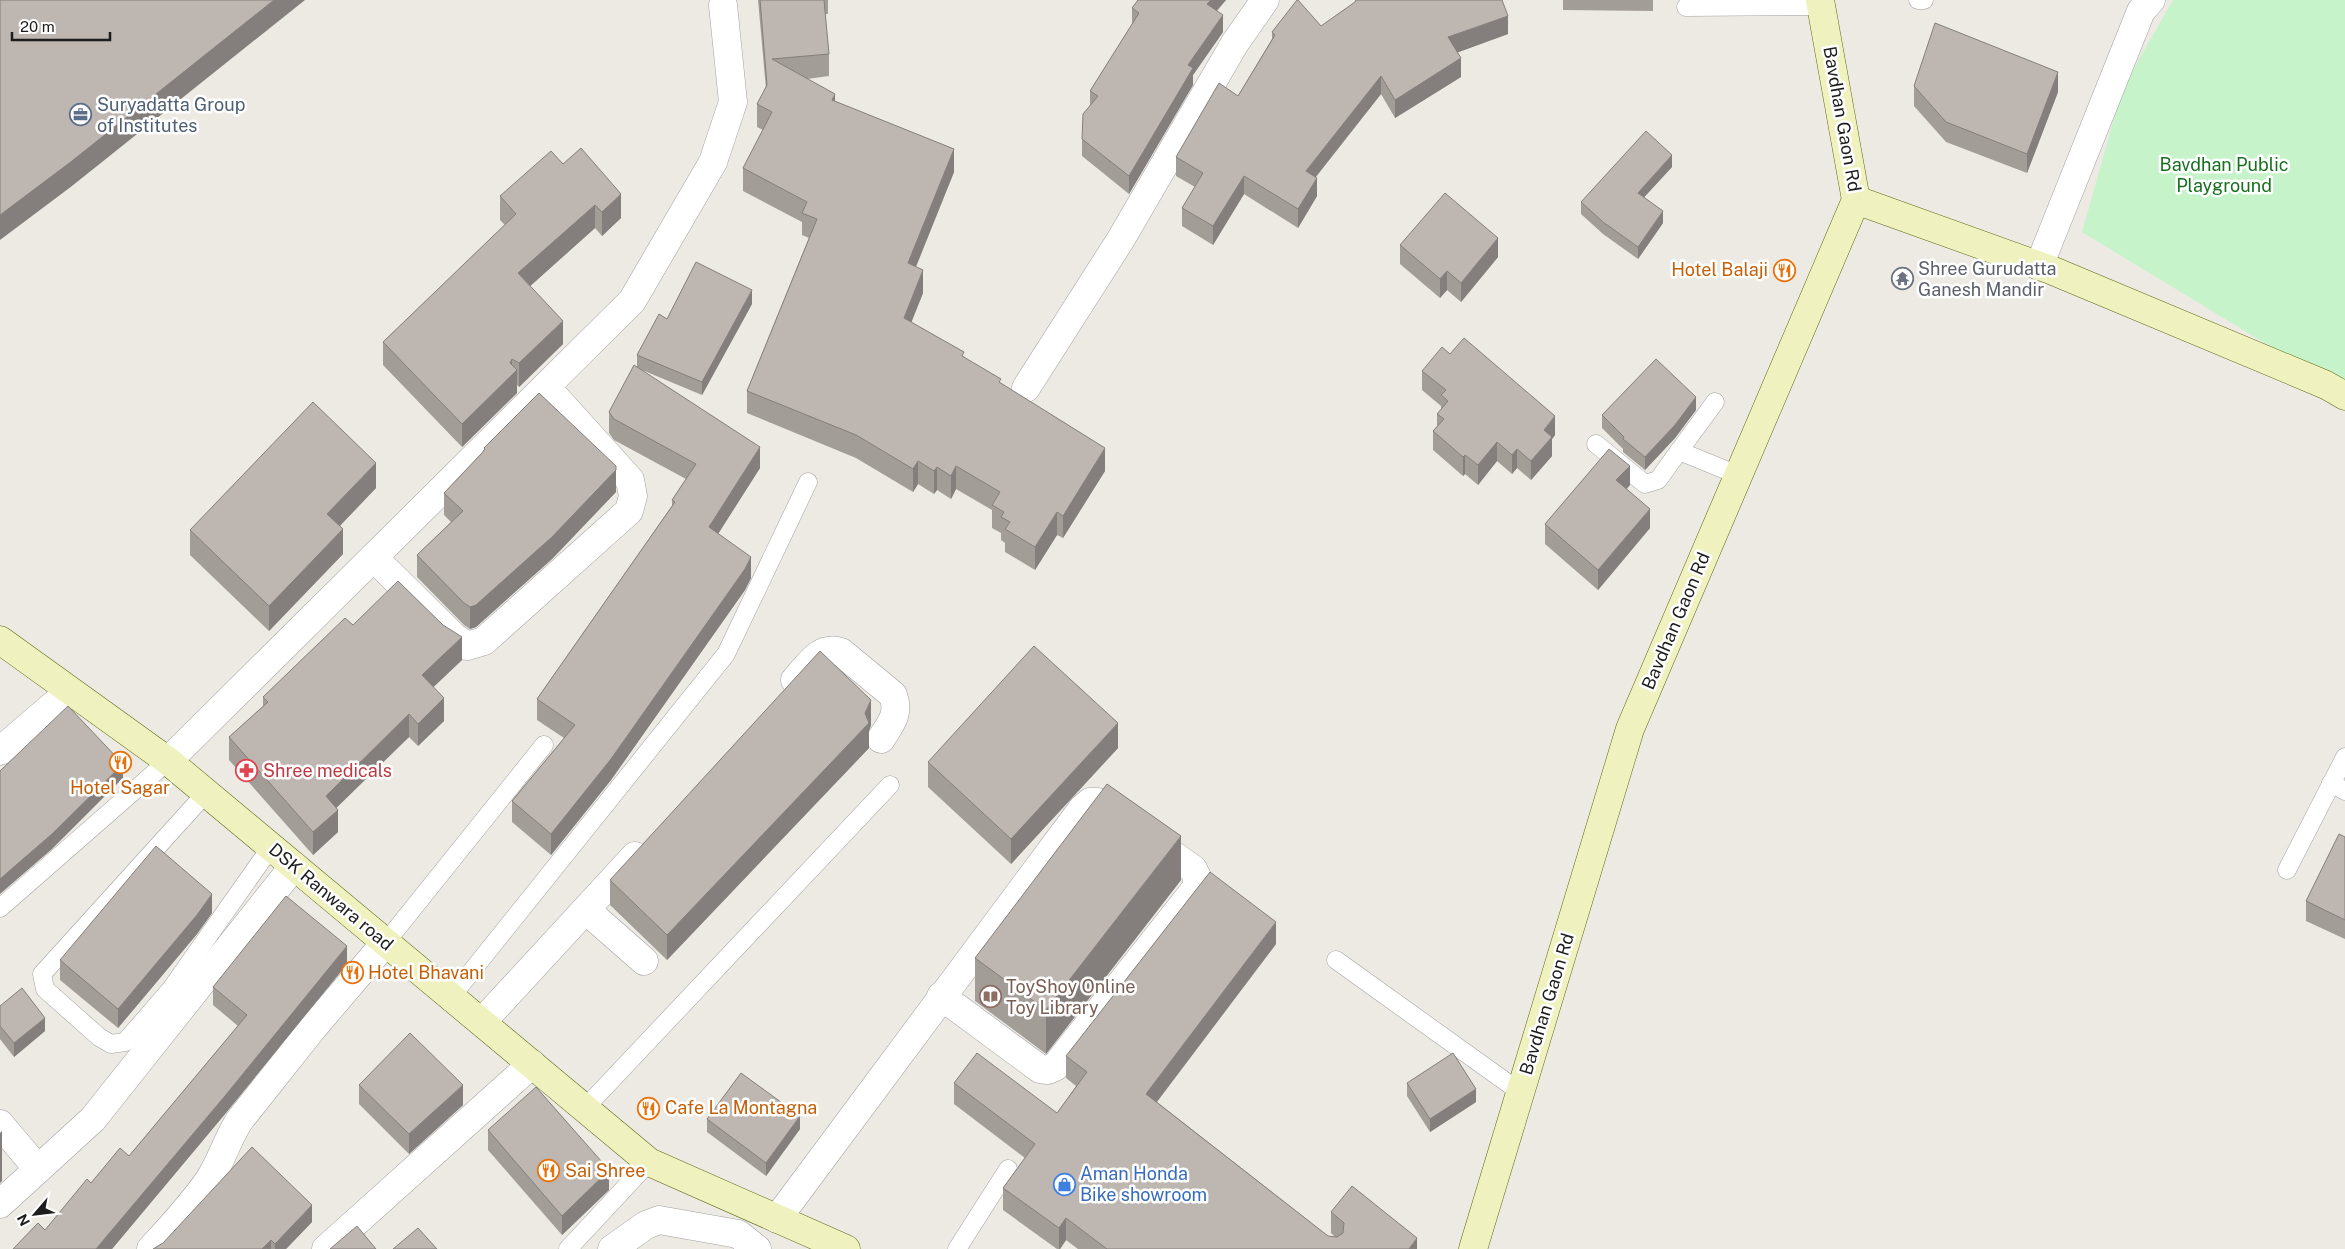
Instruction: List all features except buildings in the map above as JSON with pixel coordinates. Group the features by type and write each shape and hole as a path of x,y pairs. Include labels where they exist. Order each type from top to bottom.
{"street":[{"path":"1021,395 1121,239 1235,43 1265,0"},
{"path":"2039,266 2141,11 2151,0"},
{"name":"Bavdhan Gaon Rd","path":"1473,1249 1630,729 1856,200 1821,3"},
{"path":"168,762 632,301 713,162 733,102 723,6"},
{"path":"1856,200 2039,266 2326,385 2345,396"},
{"path":"374,558 454,637 468,646 484,641 629,511 633,496 630,480 546,387"},
{"name":"DSK Ranwara road","path":"0,640 168,762 649,1162 846,1249"},
{"path":"781,696 822,652 831,649 841,652 893,695 897,705 896,715 882,739"},
{"path":"0,751 70,691"},
{"path":"777,1219 941,996 1082,809 1090,802 1098,802 1193,869 1197,877 1197,887 1055,1067 1048,1070 1040,1069 941,996"},
{"path":"482,1022 653,836"},
{"path":"0,1204 93,1119 294,866"},
{"path":"586,910 644,961"},
{"path":"151,1249 181,1217 210,1179 238,1122 312,1029 386,942"},
{"path":"326,1249 532,1064"},
{"path":"0,1124 38,1169"},
{"path":"702,1228 721,1194"},
{"path":"612,1249 646,1225 659,1220 738,1234 757,1249"}],"lane":[{"path":"1918,0 1924,0"},
{"path":"1686,7 1821,3"},
{"path":"1596,444 1645,484 1658,480 1716,402"},
{"path":"1678,451 1738,475"},
{"path":"451,997 726,654 808,482"},
{"path":"386,942 544,745"},
{"path":"2287,870 2338,787 2345,757"},
{"path":"0,908 168,762"},
{"path":"585,1108 890,785"},
{"path":"206,793 42,974 45,989 99,1037 111,1044 124,1042 171,989 271,847"},
{"path":"1336,960 1520,1092"},
{"path":"568,1249 649,1162"},
{"path":"957,1249 1008,1169"}],"green space":[{"name":"Bavdhan Public Playground","path":"2173,0 2345,0 2345,392 2082,232 2123,87"}],"place":[{"name":"Suryadatta Group of Institutes","path":"81,115"},
{"name":"Hotel Balaji","path":"1784,270"},
{"name":"Shree Gurudatta Ganesh Mandir","path":"1902,279"},
{"name":"Hotel Sagar","path":"120,763"},
{"name":"Shree medicals","path":"247,771"},
{"name":"Hotel Bhavani","path":"352,973"},
{"name":"ToyShoy Online Toy Library","path":"990,997"},
{"name":"Cafe La Montagna","path":"649,1108"},
{"name":"Sai Shree","path":"549,1171"},
{"name":"Aman Honda Bike showroom","path":"1064,1184"}]}
